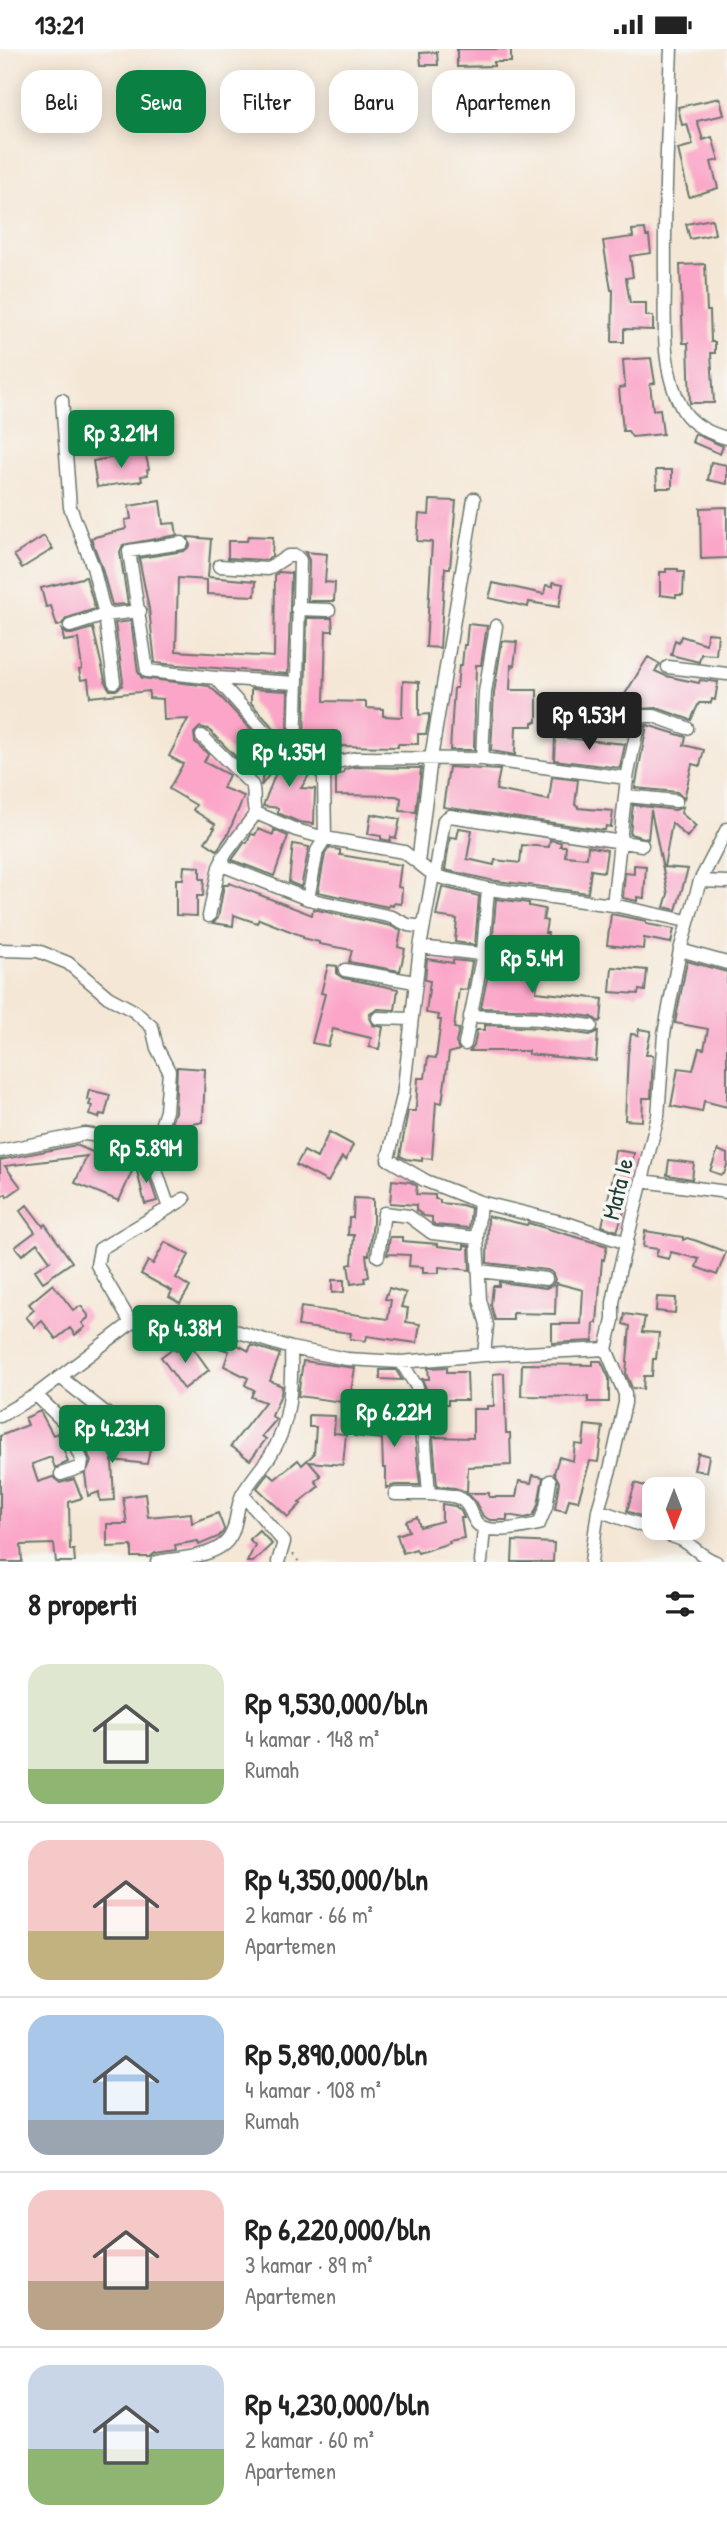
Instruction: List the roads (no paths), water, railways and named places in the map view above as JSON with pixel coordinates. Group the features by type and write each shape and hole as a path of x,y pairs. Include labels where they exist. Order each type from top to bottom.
{"street":[{"path":"671,49 665,246 665,332 669,365 675,392 688,417 704,429 727,438"},
{"path":"62,401 70,507 93,567 106,615 114,682"},
{"path":"474,499 439,758 428,871 417,926 420,947 403,1095 388,1159 426,1181 480,1202 569,1224 627,1243"},
{"path":"183,543 130,549 148,672 296,683"},
{"path":"219,566 268,569 288,556 299,557 295,755"},
{"path":"297,610 329,610"},
{"path":"70,626 106,615 140,611"},
{"path":"482,759 485,692 496,626"},
{"path":"668,667 727,674"},
{"path":"216,678 258,727 324,775"},
{"path":"613,905 627,778 637,727 643,716 654,716 687,728"},
{"path":"202,736 252,785 255,791 256,813 296,831 404,852 428,871 488,889 613,905 687,921"},
{"path":"308,899 317,851 325,838 324,775 333,764 356,753 482,759 627,778"},
{"path":"627,796 676,801"},
{"path":"209,916 219,867 256,813"},
{"path":"428,871 444,820 450,816 642,845"},
{"name":"Mata Ie","path":"606,1349 619,1272 659,1116 665,1027 680,950 700,881 727,829"},
{"path":"222,861 224,866 308,899 392,917 417,926"},
{"path":"700,881 727,882"},
{"path":"465,1044 483,953 488,889"},
{"path":"420,947 549,962"},
{"path":"0,950 38,951 68,963 108,997 134,1010 150,1024 157,1048 169,1071 166,1111 151,1156 169,1208"},
{"path":"680,950 727,963"},
{"path":"345,971 414,982"},
{"path":"470,1016 541,1019 591,1025"},
{"path":"378,1018 410,1019"},
{"path":"0,1151 85,1134 151,1156"},
{"path":"642,1181 727,1192"},
{"path":"131,1323 105,1282 97,1265 97,1256 100,1249 184,1199"},
{"path":"480,1202 477,1238 480,1300 487,1325 484,1355"},
{"path":"377,1257 384,1213 409,1216 432,1233 477,1238"},
{"path":"480,1271 546,1279"},
{"path":"0,1416 36,1395 131,1323 161,1314 177,1315 346,1359 401,1362 606,1349 625,1394 625,1403 598,1510 592,1562"},
{"path":"158,1562 218,1549 233,1533 237,1507 243,1494 280,1437 292,1390 292,1347"},
{"path":"401,1362 417,1387 429,1494"},
{"path":"60,1377 126,1429"},
{"path":"36,1395 65,1423 82,1461 81,1467 61,1474"},
{"path":"395,1494 458,1497 484,1528 504,1529 539,1524 546,1507 550,1481"},
{"path":"243,1494 284,1542 278,1562"},
{"path":"598,1510 680,1539 691,1544 700,1555 716,1562"},
{"path":"481,1562 484,1528"}]}
